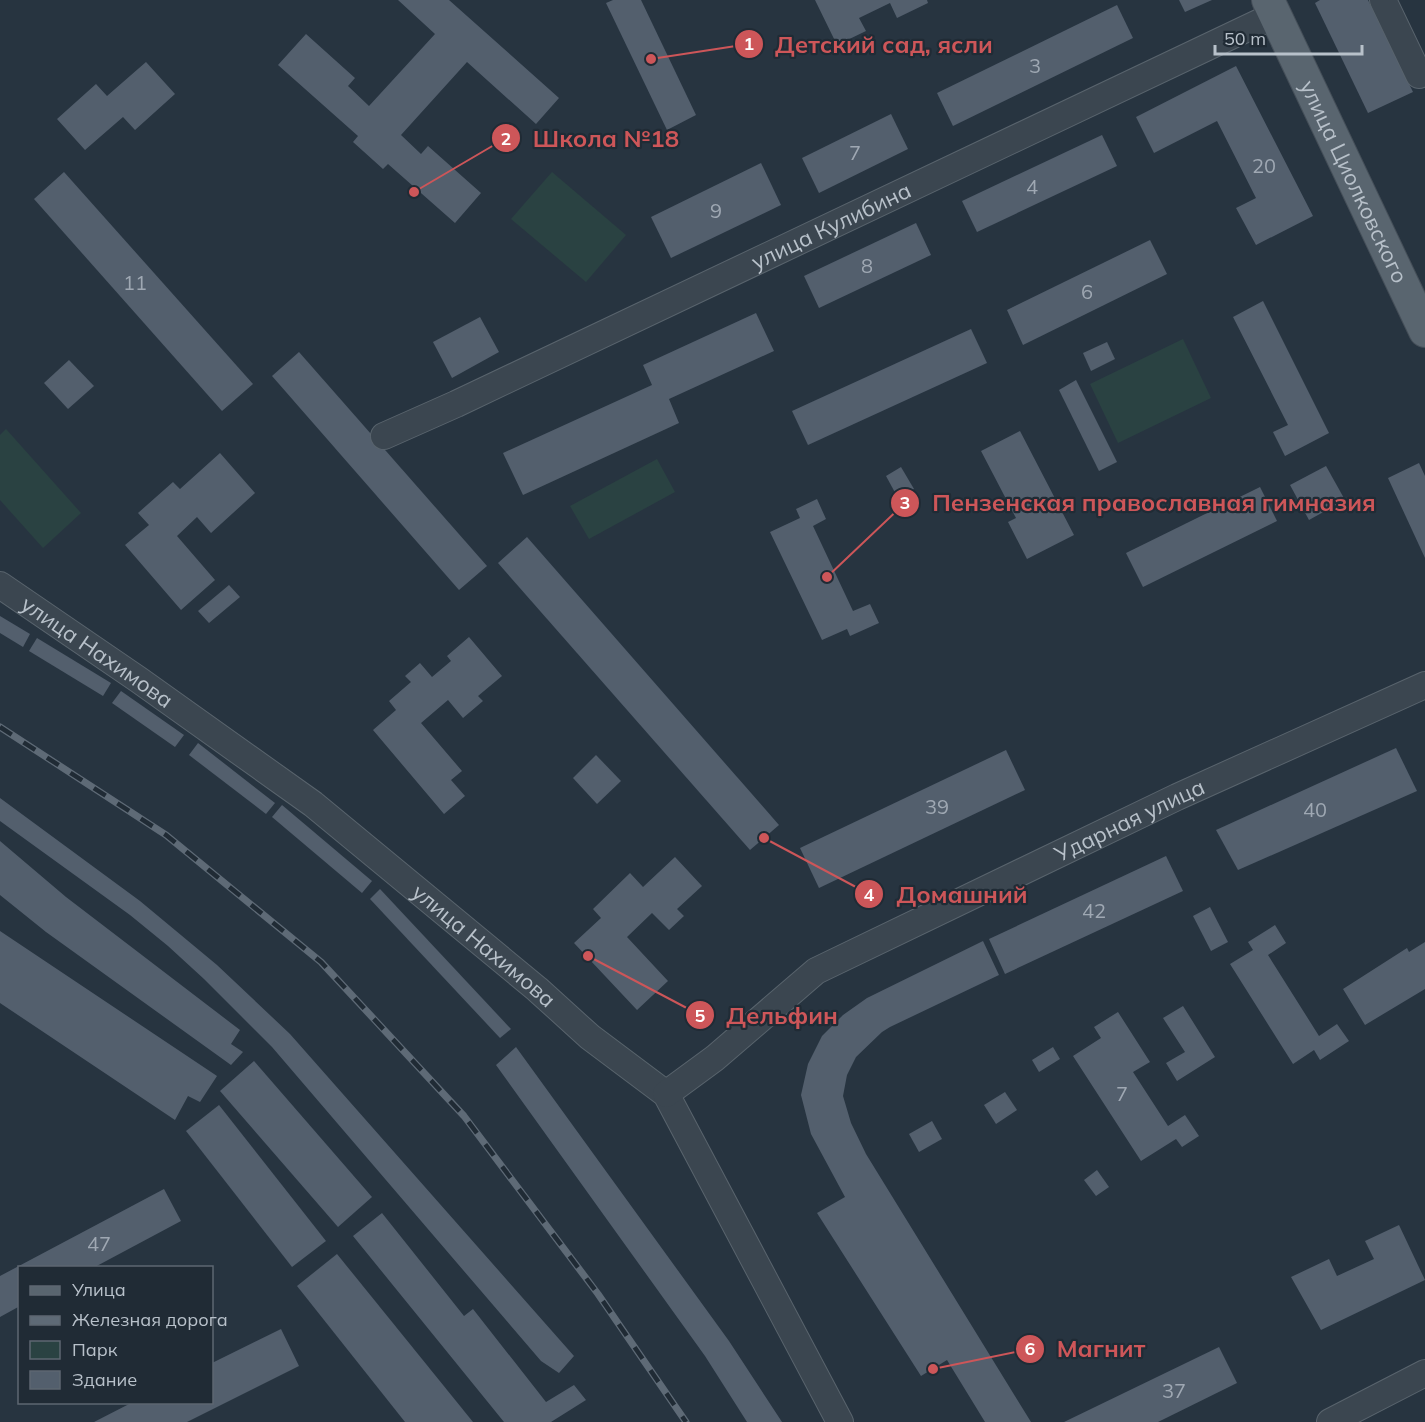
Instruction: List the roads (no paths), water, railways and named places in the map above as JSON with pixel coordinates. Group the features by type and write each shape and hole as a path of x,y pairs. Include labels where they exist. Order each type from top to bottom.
{"main road":[{"name":"улица Циолковского","path":"1272,8 1422,317"}],"street":[{"path":"1383,0 1419,75"},
{"name":"улица Кулибина","path":"384,436 456,405 1272,8"},
{"name":"улица Нахимова","path":"0,585 139,680 313,804 537,990 590,1037 666,1094 840,1422"},
{"name":"Ударная улица","path":"666,1094 715,1058 816,970 1177,797 1425,685"},
{"path":"1330,1422 1425,1373"}],"railway":[{"path":"0,727 166,835 321,962 464,1116 598,1294 686,1422"}],"place":[{"name":"Детский сад, ясли","path":"651,59"},
{"name":"Школа №18","path":"414,192"},
{"name":"Пензенская православная гимназия","path":"827,577"},
{"name":"Домашний","path":"764,838"},
{"name":"Дельфин","path":"588,956"},
{"name":"Магнит","path":"933,1369"}]}
